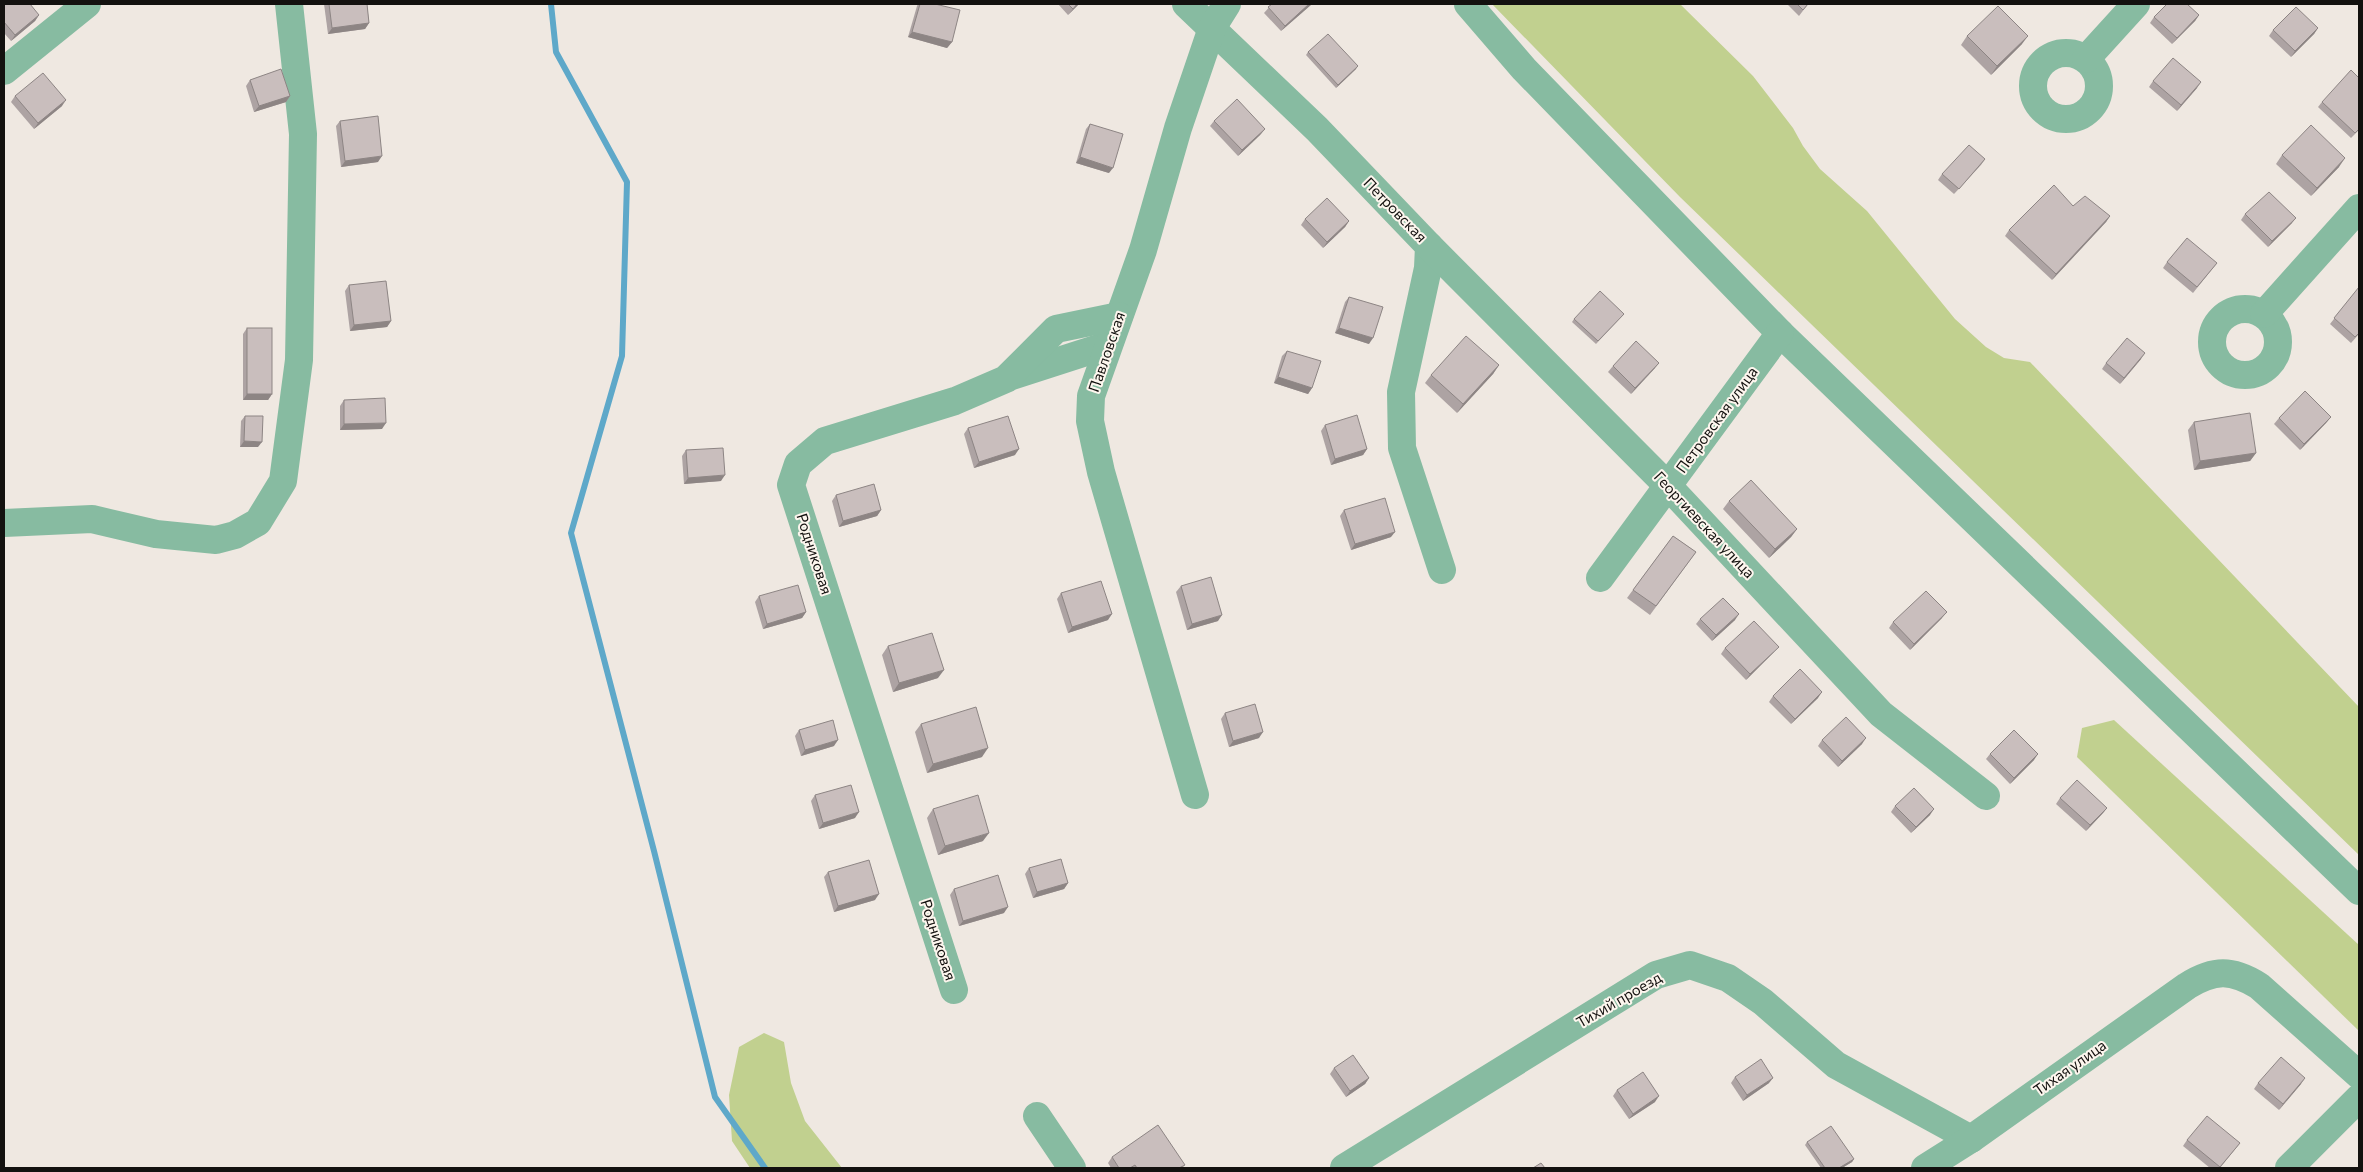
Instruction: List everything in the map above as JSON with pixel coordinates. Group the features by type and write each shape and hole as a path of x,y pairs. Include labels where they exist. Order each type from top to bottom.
{"street":[{"path":"4,71 87,4"},
{"path":"4,523 92,519 156,534 216,540 236,535 258,522 284,481 299,360 303,134 289,4"},
{"name":"Петровская","path":"1186,4 1317,129 1430,246 1428,268 1401,392 1402,448 1442,570"},
{"name":"Павловская","path":"1194,795 1101,472 1090,421 1092,396 1108,345 1143,250 1178,128 1212,28 1227,4"},
{"path":"1468,4 1524,69 1780,333 2359,891"},
{"path":"2086,59 2136,4"},
{"path":"2264,314 2359,208"},
{"name":"Георгиевская улица","path":"1430,246 1668,486 1881,714 1986,796"},
{"name":"Родниковая","path":"954,990 792,485 798,464 825,440 956,401 1006,379 1056,328 1119,316"},
{"name":"Петровская улица","path":"1600,578 1780,333"},
{"path":"1006,379 1108,345"},
{"name":"Тихий проезд","path":"1344,1168 1656,974 1690,966 1728,978 1764,1002 1836,1065 1971,1139"},
{"name":"Тихая улица","path":"1926,1168 1971,1139 2187,986 2201,977 2217,973 2230,973 2244,977 2259,986 2359,1075"},
{"path":"2289,1168 2359,1098"},
{"path":"1037,1116 1072,1168"}],"green space":[{"path":"1492,4 1680,4 1753,76 1793,128 1803,146 1820,169 1867,211 1955,319 1986,347 2004,358 2030,362 2359,707 2359,855 1680,197"},
{"path":"2114,720 2359,945 2359,1031 2077,757 2082,728"},
{"path":"764,1033 784,1042 791,1083 805,1121 842,1168 750,1168 732,1141 729,1095 739,1047"}],"building":[{"path":"4,4 30,4 39,15 15,35 4,22"},
{"path":"329,4 367,4 369,23 332,28"},
{"path":"920,4 935,4 960,10 952,42 912,32"},
{"path":"1068,4 1077,4 1073,9"},
{"path":"1272,4 1309,4 1285,26 1268,7"},
{"path":"1797,4 1808,4 1803,10"},
{"path":"2167,4 2187,4 2199,15 2177,38 2154,17"},
{"path":"1998,6 2028,36 1997,66 1967,36"},
{"path":"2296,7 2318,28 2295,51 2273,30"},
{"path":"1328,34 1358,66 1338,85 1308,52"},
{"path":"2173,58 2201,82 2181,105 2153,81"},
{"path":"281,69 290,96 259,106 250,80"},
{"path":"2351,70 2359,78 2359,129 2355,133 2322,102"},
{"path":"43,73 66,100 38,123 15,96"},
{"path":"1237,99 1265,129 1242,150 1214,121"},
{"path":"378,116 382,156 345,161 340,121"},
{"path":"1090,124 1123,134 1113,168 1080,157"},
{"path":"2311,125 2345,158 2317,188 2282,155"},
{"path":"1969,145 1985,159 1959,189 1942,174"},
{"path":"2054,185 2073,206 2085,196 2110,216 2056,274 2009,230"},
{"path":"2269,192 2296,218 2272,241 2245,214"},
{"path":"1327,198 1349,221 1327,242 1305,219"},
{"path":"2187,238 2217,263 2197,287 2167,262"},
{"path":"386,281 391,321 354,325 349,285"},
{"path":"2359,287 2359,333 2355,337 2334,318"},
{"path":"1600,291 1624,314 1598,341 1574,319"},
{"path":"1349,297 1383,307 1373,338 1339,328"},
{"path":"247,328 272,328 272,394 247,394"},
{"path":"1466,336 1499,365 1463,404 1431,375"},
{"path":"2127,338 2145,353 2124,378 2106,363"},
{"path":"1636,341 1659,363 1635,388 1613,366"},
{"path":"1287,351 1321,361 1312,388 1278,377"},
{"path":"2305,391 2331,417 2304,444 2279,418"},
{"path":"385,398 386,423 344,424 344,400"},
{"path":"2250,413 2256,453 2200,461 2194,422"},
{"path":"1357,415 1367,449 1335,459 1325,425"},
{"path":"245,416 263,416 262,442 244,441"},
{"path":"1008,416 1019,449 979,462 968,428"},
{"path":"723,448 725,475 688,478 686,450"},
{"path":"1751,480 1797,529 1775,549 1729,501"},
{"path":"874,484 881,510 843,521 836,495"},
{"path":"1385,498 1395,532 1355,544 1344,510"},
{"path":"1673,536 1696,552 1656,606 1633,590"},
{"path":"1211,577 1222,615 1192,624 1181,586"},
{"path":"1101,581 1112,614 1072,627 1061,593"},
{"path":"798,585 806,612 767,624 759,596"},
{"path":"1926,591 1947,612 1914,644 1893,622"},
{"path":"1723,598 1739,614 1716,635 1700,619"},
{"path":"1754,621 1779,647 1750,674 1725,648"},
{"path":"932,633 944,670 899,683 888,646"},
{"path":"1800,669 1822,692 1795,719 1773,696"},
{"path":"1255,704 1263,732 1233,741 1225,713"},
{"path":"976,707 988,748 933,764 921,724"},
{"path":"1846,717 1866,738 1842,761 1822,740"},
{"path":"833,720 838,740 805,750 799,730"},
{"path":"2014,730 2038,754 2014,778 1990,754"},
{"path":"2077,780 2107,808 2090,825 2060,798"},
{"path":"851,785 859,812 823,823 815,795"},
{"path":"1914,788 1934,809 1916,827 1895,806"},
{"path":"978,795 989,833 945,846 933,809"},
{"path":"1061,859 1068,883 1037,892 1029,868"},
{"path":"869,860 879,894 838,906 828,872"},
{"path":"998,875 1008,907 963,921 954,889"},
{"path":"1353,1055 1369,1078 1350,1091 1334,1068"},
{"path":"2281,1057 2305,1078 2283,1104 2258,1083"},
{"path":"1761,1059 1773,1078 1747,1095 1735,1077"},
{"path":"1643,1072 1659,1096 1633,1114 1617,1090"},
{"path":"2207,1116 2240,1143 2220,1167 2187,1140"},
{"path":"1158,1125 1185,1165 1179,1168 1137,1168 1135,1165 1130,1168 1119,1168 1112,1157"},
{"path":"1831,1126 1854,1159 1839,1168 1825,1168 1807,1142"},
{"path":"1541,1163 1545,1168 1533,1168"}],"waterway":[{"path":"551,4 556,52 627,182 622,356 571,533 654,851 715,1097 765,1168"}]}
